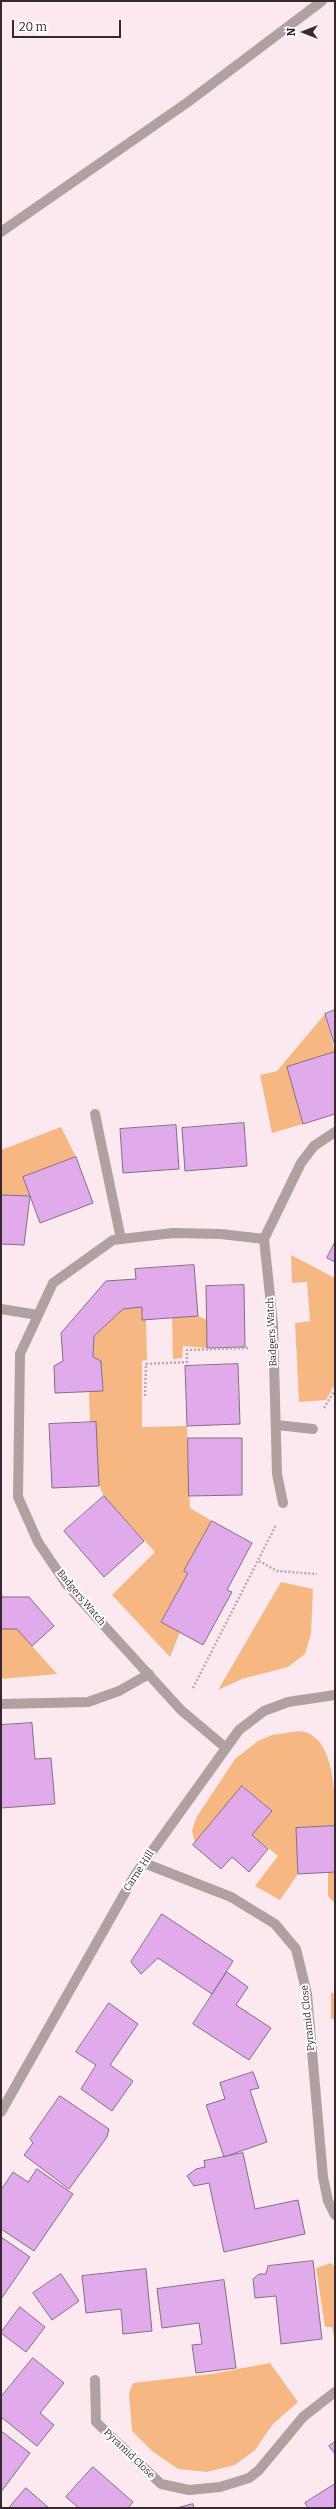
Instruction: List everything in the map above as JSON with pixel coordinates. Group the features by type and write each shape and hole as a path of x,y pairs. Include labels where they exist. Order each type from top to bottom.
{"street":[{"path":"1,232 188,102 322,1"},
{"path":"95,1114 121,1239"},
{"path":"264,1239 301,1163 314,1146 335,1132"},
{"name":"Badgers Watch","path":"226,1748 181,1710 67,1585 38,1542 18,1496 20,1354 53,1283 113,1240 173,1233 221,1234 264,1239 273,1324 277,1425 277,1474 283,1503"},
{"path":"1,1309 38,1315"},
{"path":"277,1425 313,1429"},
{"path":"1,1704 88,1702 120,1691 148,1674"},
{"name":"Carne Hill","path":"1,2112 135,1875 239,1730 264,1711 288,1702 335,1695"},
{"name":"Pyramid Close","path":"144,1863 231,1897 274,1924 296,1949 307,1994 323,2177 328,2201 335,2214"},
{"name":"Pyramid Close","path":"95,2380 96,2422 161,2484 189,2490 220,2487 249,2478 259,2470 303,2417 335,2392"}],"path":[{"path":"145,1396 146,1364 187,1362 187,1350 248,1348"},
{"path":"181,1710 259,1561 278,1520 283,1503"},
{"path":"259,1561 277,1571 317,1574"}],"shaded area":[{"path":"325,1014 335,1052 287,1067 303,1124 272,1133 260,1075 277,1071"},
{"path":"61,1127 76,1157 23,1177 30,1196 1,1195 1,1150"},
{"path":"291,1255 335,1278 335,1384 326,1400 299,1402 295,1323 310,1321 307,1282 292,1283"},
{"path":"142,1307 142,1320 146,1319 147,1360 142,1361 142,1427 187,1426 190,1508 212,1521 184,1571 188,1573 161,1621 180,1632 170,1657 112,1595 155,1552 104,1496 99,1485 93,1459 89,1392 103,1390 101,1361 93,1357 94,1336 123,1309"},
{"path":"198,1316 207,1320 207,1348 183,1346 182,1358 173,1359 172,1317"},
{"path":"281,1582 313,1589 311,1634 305,1654 288,1667 242,1679 218,1690"},
{"path":"1,1629 17,1629 57,1674 1,1679"},
{"path":"299,1731 311,1735 320,1743 327,1755 331,1769 335,1799 335,1826 296,1828 298,1874 280,1900 255,1886 278,1856 252,1835 272,1811 243,1786 195,1843 192,1831 196,1818 235,1759 258,1741 272,1735"},
{"path":"328,1872 335,1872 335,1903 328,1896"},
{"path":"331,1992 335,1994 335,2019 331,2019"},
{"path":"331,2263 335,2267 335,2341 332,2327 325,2327 316,2268"},
{"path":"270,2363 298,2402 273,2424 255,2450 235,2465 207,2472 178,2469 152,2451 132,2431 129,2393 133,2383 211,2374"}],"building":[{"path":"335,1010 335,1043 334,1043 325,1014"},
{"path":"335,1052 335,1114 303,1124 287,1067"},
{"path":"244,1123 247,1166 185,1171 182,1128"},
{"path":"176,1125 179,1169 123,1173 120,1129"},
{"path":"76,1157 93,1203 40,1223 23,1177"},
{"path":"1,1195 30,1196 24,1245 1,1244"},
{"path":"335,1242 335,1262 327,1258"},
{"path":"194,1265 198,1316 142,1320 142,1307 123,1309 94,1336 93,1357 101,1361 103,1391 55,1393 54,1366 63,1361 61,1333 106,1281 136,1279 135,1269"},
{"path":"244,1285 245,1347 207,1348 206,1286"},
{"path":"238,1364 240,1424 187,1426 185,1366"},
{"path":"96,1422 99,1486 52,1488 49,1424"},
{"path":"188,1438 242,1438 242,1495 189,1496"},
{"path":"104,1496 144,1541 104,1577 64,1531"},
{"path":"212,1521 252,1543 227,1590 232,1592 203,1645 161,1622 188,1573 184,1571"},
{"path":"1,1588 2,1597 29,1597 54,1626 32,1646 17,1629 1,1629"},
{"path":"32,1723 35,1759 51,1758 55,1804 1,1808 1,1725"},
{"path":"242,1786 272,1811 252,1835 268,1849 249,1872 232,1857 221,1869 193,1845"},
{"path":"335,1826 335,1872 298,1874 296,1828"},
{"path":"162,1914 233,1961 212,1994 158,1958 141,1974 131,1962"},
{"path":"227,1972 248,1987 236,2005 271,2028 249,2060 193,2024"},
{"path":"109,2003 138,2024 110,2065 133,2081 112,2111 81,2089 96,2065 76,2052"},
{"path":"253,2072 259,2088 250,2090 267,2142 224,2157 206,2105 225,2099 220,2083"},
{"path":"60,2096 109,2129 107,2137 69,2189 24,2155 33,2143 30,2139"},
{"path":"243,2153 255,2209 298,2200 305,2234 224,2252 209,2183 194,2186 187,2176 196,2169 205,2167 204,2161"},
{"path":"37,2169 73,2194 34,2251 1,2229 1,2190 13,2172 28,2182"},
{"path":"1,2237 30,2257 1,2299"},
{"path":"313,2261 322,2339 281,2344 276,2296 255,2298 253,2279 259,2274 266,2274 268,2266"},
{"path":"146,2269 152,2331 123,2334 121,2309 86,2313 82,2276"},
{"path":"61,2274 79,2301 52,2320 33,2293"},
{"path":"224,2280 236,2368 196,2373 192,2345 202,2344 199,2323 162,2328 157,2289"},
{"path":"20,2307 45,2327 26,2352 1,2333"},
{"path":"33,2358 64,2383 40,2413 54,2425 37,2446 1,2417 1,2397"},
{"path":"1,2431 30,2453 1,2492"},
{"path":"335,2442 335,2454 329,2446"},
{"path":"93,2467 133,2502 128,2508 79,2508 66,2497"},
{"path":"335,2484 335,2508 308,2508 305,2503"},
{"path":"26,2488 49,2508 9,2508"},
{"path":"193,2504 194,2508 177,2508"}]}
